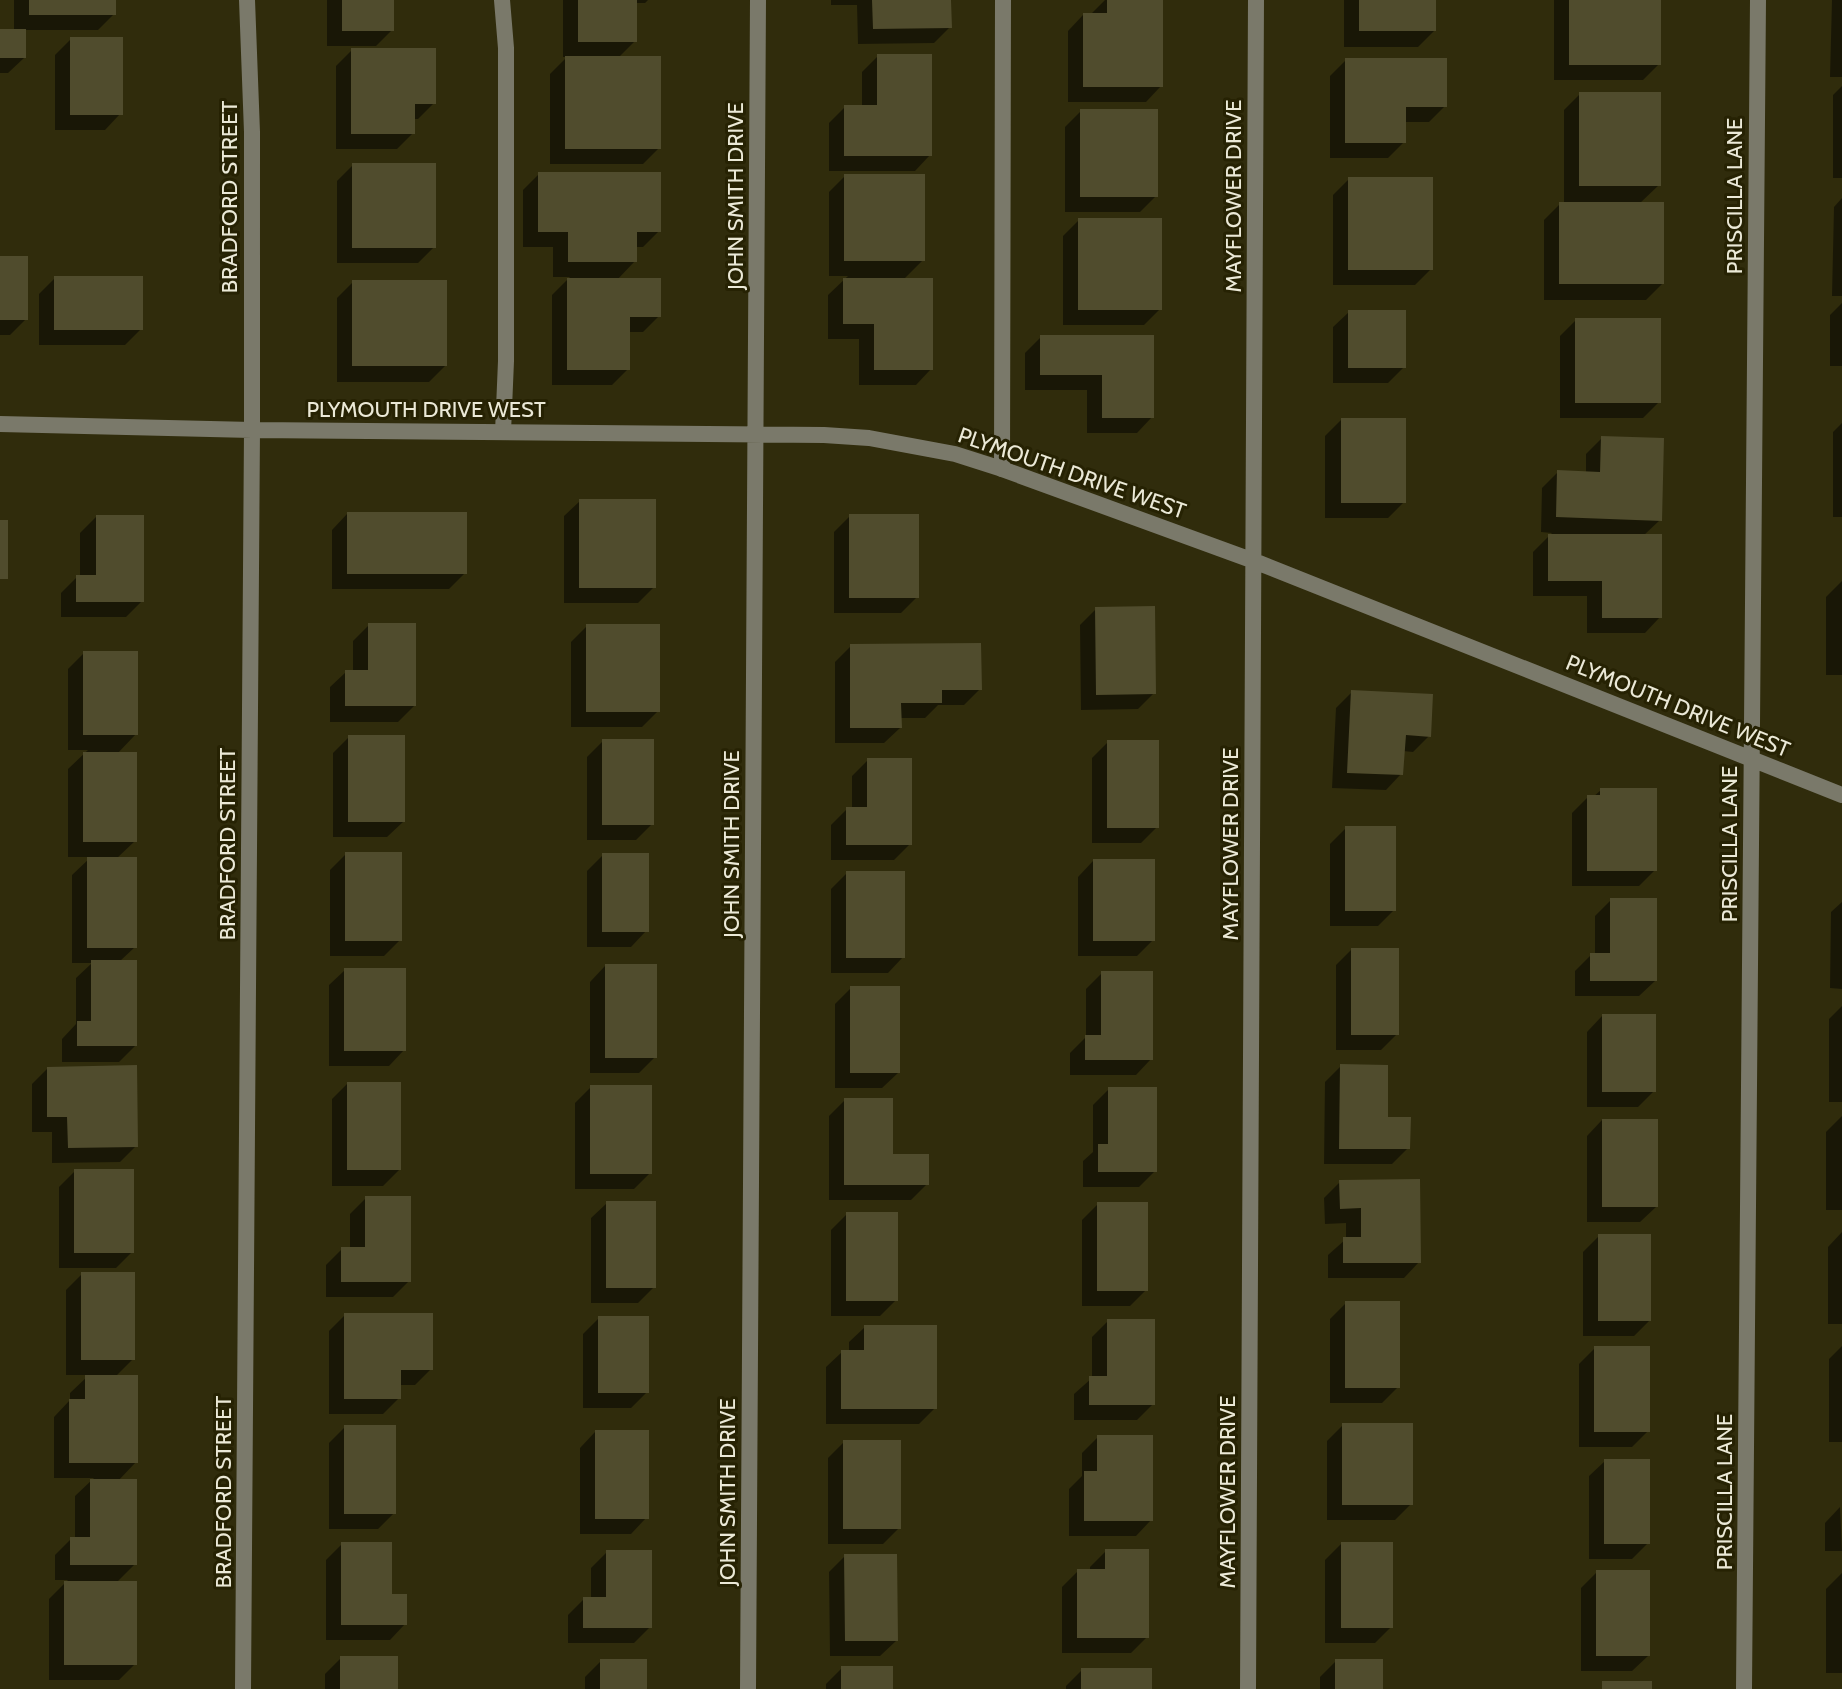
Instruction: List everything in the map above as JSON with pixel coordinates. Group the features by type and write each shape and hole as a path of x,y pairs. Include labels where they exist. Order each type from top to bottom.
{"street":[{"name":"BRADFORD STREET","path":"243,1689 252,430 252,132 247,0"},
{"path":"502,0 506,48 506,361 503,432"},
{"name":"JOHN SMITH DRIVE","path":"748,1689 758,0"},
{"path":"1002,469 1003,0"},
{"name":"MAYFLOWER DRIVE","path":"1248,1689 1256,0"},
{"name":"PRISCILLA LANE","path":"1744,1689 1758,0"},
{"name":"PLYMOUTH DRIVE WEST","path":"0,424 252,430 755,433 869,438 955,454 1254,561 1842,795"}],"building":[{"path":"29,0 116,0 116,15 29,15"},
{"path":"342,0 394,0 394,31 342,31"},
{"path":"578,0 637,0 637,42 578,42"},
{"path":"872,0 951,0 952,28 873,29"},
{"path":"1107,0 1163,0 1163,87 1083,87 1083,13 1107,13"},
{"path":"1359,0 1436,0 1436,31 1359,31"},
{"path":"1569,0 1661,0 1661,65 1569,65"},
{"path":"0,29 26,29 26,58 0,58"},
{"path":"70,37 123,37 123,115 70,115"},
{"path":"351,48 436,48 436,104 415,104 415,134 351,134"},
{"path":"877,54 932,54 932,156 844,156 844,105 877,105"},
{"path":"565,56 661,56 661,149 565,149"},
{"path":"1345,58 1447,58 1447,107 1406,107 1406,143 1345,143"},
{"path":"1579,92 1661,92 1661,186 1579,186"},
{"path":"1080,109 1158,109 1158,197 1080,197"},
{"path":"352,163 436,163 436,248 352,248"},
{"path":"538,172 661,172 661,232 637,232 637,262 568,262 568,232 538,232"},
{"path":"844,174 925,174 925,261 844,261"},
{"path":"1348,177 1433,177 1433,270 1348,270"},
{"path":"1559,202 1664,202 1664,284 1559,284"},
{"path":"1078,218 1162,218 1162,310 1078,310"},
{"path":"0,256 28,256 28,320 0,320"},
{"path":"54,276 143,276 143,330 54,330"},
{"path":"567,278 661,278 661,317 630,317 630,370 567,370"},
{"path":"843,278 933,278 933,370 874,370 874,324 843,324"},
{"path":"352,280 447,280 447,366 352,366"},
{"path":"1348,310 1406,310 1406,368 1348,368"},
{"path":"1575,318 1661,318 1661,403 1575,403"},
{"path":"1040,335 1154,335 1154,418 1102,418 1102,375 1040,375"},
{"path":"1341,418 1406,418 1406,503 1341,503"},
{"path":"1601,436 1664,438 1662,521 1556,517 1557,470 1600,472"},
{"path":"579,499 656,499 656,588 579,588"},
{"path":"347,512 467,512 467,574 347,574"},
{"path":"849,514 919,514 919,598 849,598"},
{"path":"96,515 144,515 144,602 76,602 76,575 96,575"},
{"path":"0,520 8,520 8,579 0,579"},
{"path":"1548,534 1662,534 1662,618 1602,618 1602,581 1548,581"},
{"path":"1155,606 1156,694 1096,695 1095,607"},
{"path":"368,623 416,623 416,706 345,706 345,670 368,670"},
{"path":"586,624 660,624 660,712 586,712"},
{"path":"981,643 982,690 942,690 942,703 901,703 902,728 850,728 850,644"},
{"path":"83,651 138,651 138,735 83,735"},
{"path":"1351,690 1433,694 1431,737 1406,735 1403,775 1347,773"},
{"path":"348,735 405,735 405,822 348,822"},
{"path":"602,739 654,739 654,825 602,825"},
{"path":"1107,740 1159,740 1159,828 1107,828"},
{"path":"83,752 137,752 137,842 83,842"},
{"path":"867,758 912,758 912,845 846,845 846,807 867,807"},
{"path":"1600,788 1657,788 1657,871 1587,871 1587,795 1600,795"},
{"path":"1345,826 1396,826 1396,911 1345,911"},
{"path":"345,852 402,852 402,941 345,941"},
{"path":"602,853 649,853 649,932 602,932"},
{"path":"87,857 137,857 137,948 87,948"},
{"path":"1093,859 1155,859 1155,941 1093,941"},
{"path":"846,871 905,871 905,958 846,958"},
{"path":"1610,898 1657,898 1657,981 1590,981 1590,953 1610,953"},
{"path":"1351,948 1399,948 1399,1035 1351,1035"},
{"path":"91,960 137,960 137,1046 77,1046 77,1021 91,1021"},
{"path":"605,964 657,964 657,1058 605,1058"},
{"path":"344,968 406,968 406,1051 344,1051"},
{"path":"1101,971 1153,971 1153,1060 1085,1060 1085,1035 1101,1035"},
{"path":"850,986 900,986 900,1073 850,1073"},
{"path":"1602,1014 1656,1014 1656,1092 1602,1092"},
{"path":"1340,1064 1388,1065 1388,1117 1411,1117 1410,1149 1339,1149"},
{"path":"137,1065 138,1147 68,1148 67,1117 47,1117 47,1067"},
{"path":"347,1082 401,1082 401,1170 347,1170"},
{"path":"590,1085 652,1085 652,1174 590,1174"},
{"path":"1108,1087 1157,1087 1157,1172 1098,1172 1098,1144 1108,1144"},
{"path":"844,1098 893,1098 893,1154 929,1154 929,1185 844,1185"},
{"path":"1602,1119 1658,1119 1658,1207 1602,1207"},
{"path":"74,1169 134,1169 134,1253 74,1253"},
{"path":"1420,1179 1421,1263 1343,1263 1343,1237 1361,1237 1361,1208 1340,1209 1339,1180"},
{"path":"365,1196 411,1196 411,1282 341,1282 341,1247 365,1247"},
{"path":"606,1201 656,1201 656,1288 606,1288"},
{"path":"1097,1202 1148,1202 1148,1291 1097,1291"},
{"path":"846,1212 898,1212 898,1301 846,1301"},
{"path":"1598,1234 1651,1234 1651,1321 1598,1321"},
{"path":"81,1272 135,1272 135,1360 81,1360"},
{"path":"1345,1301 1400,1301 1400,1388 1345,1388"},
{"path":"344,1313 433,1313 433,1370 401,1370 401,1399 344,1399"},
{"path":"598,1316 649,1316 649,1393 598,1393"},
{"path":"1107,1319 1155,1319 1155,1405 1089,1405 1089,1376 1107,1376"},
{"path":"864,1325 937,1325 937,1409 841,1409 841,1350 864,1350"},
{"path":"1594,1346 1650,1346 1650,1432 1594,1432"},
{"path":"85,1375 138,1375 138,1463 69,1463 69,1399 85,1399"},
{"path":"1342,1423 1413,1423 1413,1505 1342,1505"},
{"path":"344,1425 396,1425 396,1514 344,1514"},
{"path":"595,1430 649,1430 649,1519 595,1519"},
{"path":"1097,1435 1153,1435 1153,1521 1084,1521 1084,1471 1097,1471"},
{"path":"843,1440 901,1440 901,1529 843,1529"},
{"path":"1604,1459 1650,1459 1650,1544 1604,1544"},
{"path":"90,1479 137,1479 137,1565 70,1565 70,1537 90,1537"},
{"path":"341,1542 392,1542 392,1594 407,1594 407,1625 341,1625"},
{"path":"1341,1542 1393,1542 1393,1628 1341,1628"},
{"path":"1105,1549 1149,1549 1149,1638 1077,1638 1077,1569 1105,1569"},
{"path":"606,1550 652,1550 652,1628 583,1628 583,1597 606,1597"},
{"path":"844,1554 897,1554 898,1641 845,1641"},
{"path":"1596,1570 1650,1570 1650,1656 1596,1656"},
{"path":"64,1581 137,1581 137,1665 64,1665"},
{"path":"340,1656 398,1656 398,1689 340,1689"},
{"path":"600,1659 647,1659 647,1689 600,1689"},
{"path":"1335,1659 1383,1659 1383,1689 1335,1689"},
{"path":"841,1666 893,1666 893,1689 841,1689"},
{"path":"1081,1668 1152,1668 1152,1689 1081,1689"},
{"path":"1602,1681 1652,1681 1652,1689 1602,1689"}]}
